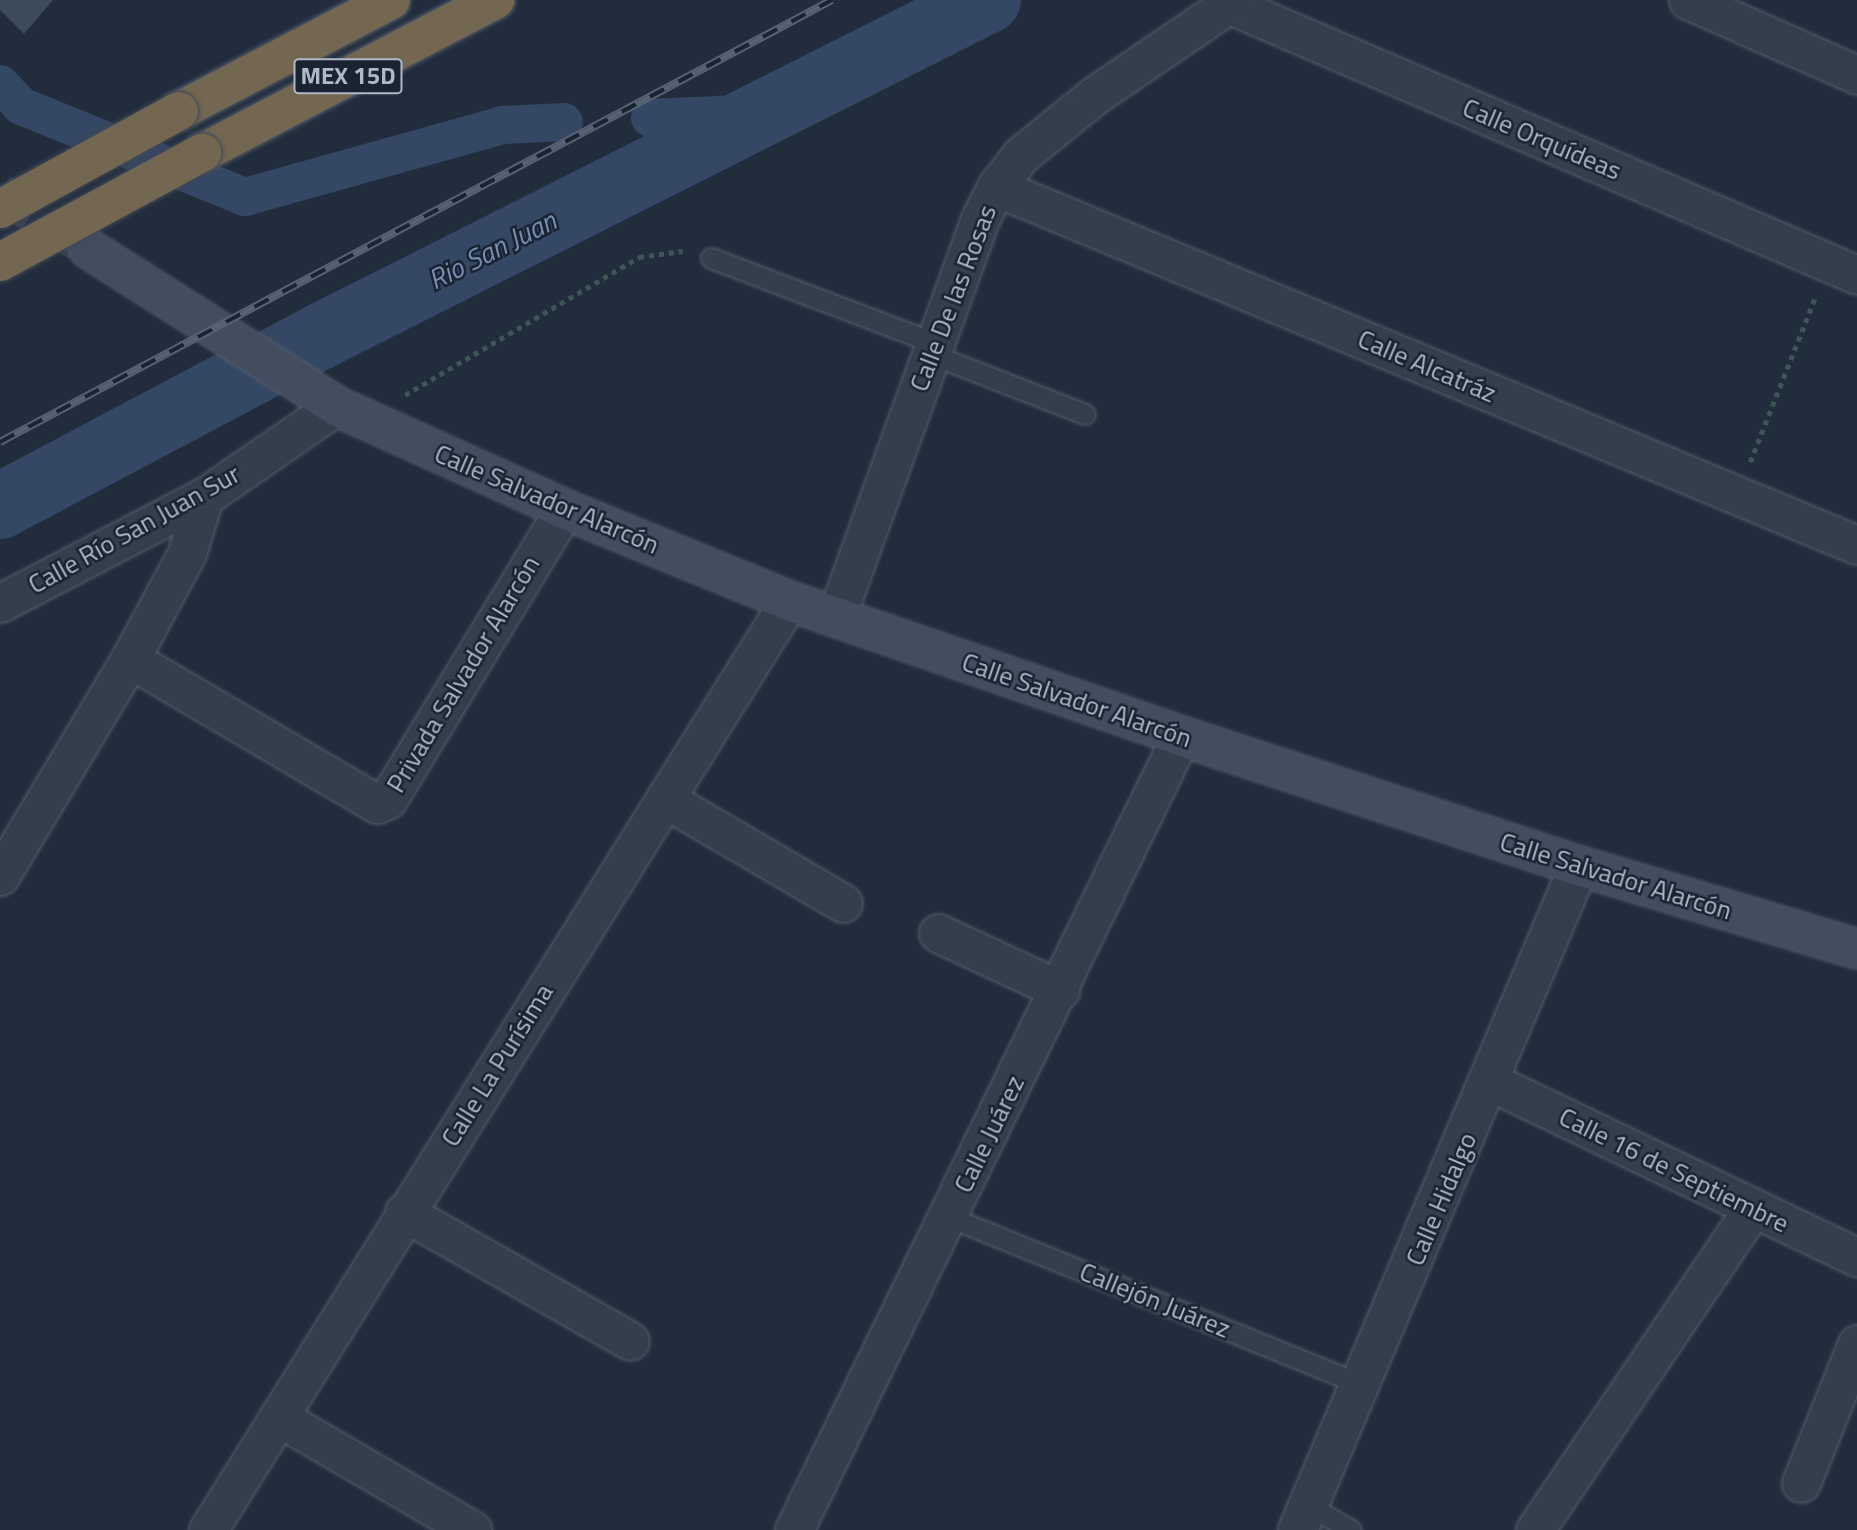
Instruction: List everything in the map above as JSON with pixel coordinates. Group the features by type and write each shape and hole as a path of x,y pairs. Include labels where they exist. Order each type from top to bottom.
{"highway":[{"name":"MEX 15D","path":"0,209 391,0"},
{"name":"MEX 15D","path":"0,262 495,0"}],"main road":[{"name":"Calle Salvador Alarcón","path":"89,249 340,407 564,509 789,601 1181,736 1579,866 1857,948"}],"street":[{"path":"1688,0 1857,75"},
{"name":"Calle De las Rosas","path":"836,617 981,217 996,187 1021,155 1095,95 1231,2"},
{"name":"Calle Orquídeas","path":"1231,2 1843,269"},
{"name":"Calle Alcatráz","path":"996,187 1857,545"},
{"name":"Calle Río San Juan Sur","path":"0,603 204,496 340,407"},
{"path":"0,876 130,659 187,553 204,496"},
{"name":"Privada Salvador Alarcón","path":"130,659 377,804 388,799 564,509"},
{"name":"Calle La Purísima","path":"208,1530 404,1212 789,601"},
{"name":"Calle Juárez","path":"794,1530 1060,990 1181,736"},
{"path":"665,799 843,903"},
{"name":"Calle Hidalgo","path":"1304,1518 1491,1082 1579,866"},
{"path":"938,933 1060,990"},
{"name":"Calle 16 de Septiembre","path":"1491,1082 1752,1210 1857,1256"},
{"path":"1535,1530 1752,1210"},
{"path":"404,1212 630,1340"},
{"path":"1801,1483 1857,1344"},
{"path":"278,1417 472,1530"}],"lane":[{"path":"711,258 933,348 1085,414"},
{"name":"Callejón Juárez","path":"949,1217 1361,1384"},
{"path":"1304,1518 1351,1530"}],"path":[{"path":"340,407 639,257 681,251 711,258"},
{"path":"1737,496 1843,269"}],"building":[{"path":"0,0 53,0 24,34 0,10"}],"waterway":[{"name":"Rio San Juan","path":"0,506 319,337 988,0"},
{"path":"0,84 21,106 245,197 503,125 564,122"},
{"path":"650,118 763,113"}],"tunnel":[{"path":"0,193 84,246"}],"railway":[{"path":"0,442 832,0"}]}
